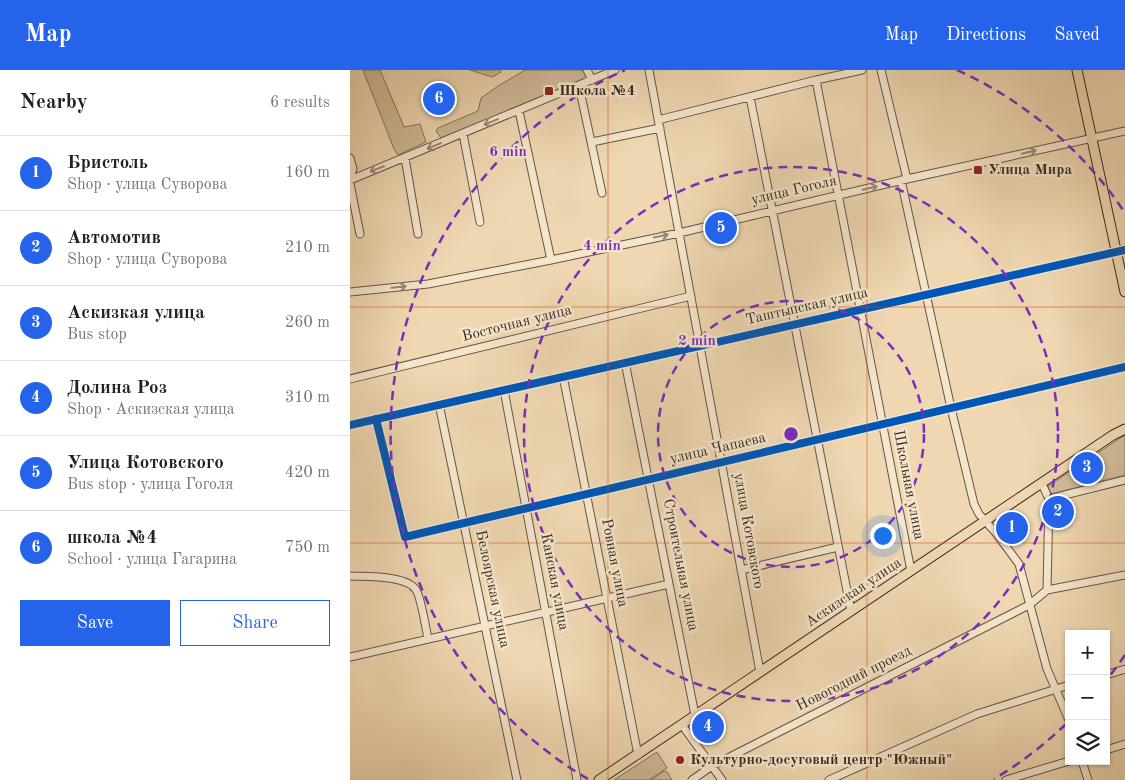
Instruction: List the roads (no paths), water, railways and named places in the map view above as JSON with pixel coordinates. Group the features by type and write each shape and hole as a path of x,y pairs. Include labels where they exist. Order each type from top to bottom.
{"main road":[{"path":"1076,70 1091,138 1121,251 1125,292"},
{"name":"Аскизская улица","path":"599,780 1105,440 1125,429"}],"street":[{"path":"588,70 592,80"},
{"path":"350,181 615,70"},
{"name":"улица Котовского","path":"649,70 760,672"},
{"path":"658,120 862,70"},
{"path":"882,70 925,295 974,504 979,514 1019,564 1047,669 1065,711"},
{"name":"Школьная улица","path":"816,80 911,571"},
{"path":"579,86 602,192"},
{"path":"750,97 851,611"},
{"path":"519,111 551,260"},
{"path":"592,142 660,128"},
{"name":"улица Гоголя","path":"350,292 428,284 551,260 679,233 837,195 1125,131"},
{"path":"463,134 480,222"},
{"path":"350,158 353,169 350,181 360,234"},
{"path":"405,158 418,234"},
{"name":"Таштыпская улица","path":"350,424 1121,251"},
{"name":"Восточная улица","path":"350,379 690,296"},
{"name":"Строительная улица","path":"625,362 695,715"},
{"name":"улица Чапаева","path":"376,419 405,537 1125,367"},
{"name":"Ровная улица","path":"563,376 638,755"},
{"name":"Канская улица","path":"504,390 578,780"},
{"name":"Белоярская улица","path":"439,404 517,780"},
{"path":"1049,499 1125,480"},
{"path":"1042,484 1049,499 1047,590 1125,575"},
{"path":"741,570 838,547"},
{"path":"350,576 397,579 408,582 416,590 428,639"},
{"path":"350,657 669,584"},
{"name":"Новогодний проезд","path":"692,780 712,766 1029,605 1047,590"},
{"path":"1110,674 1125,669"},
{"path":"829,780 977,714 1065,686"},
{"path":"682,724 722,780"},
{"path":"1110,749 1125,744"},
{"path":"1006,780 1065,762"},
{"path":"1083,765 1088,780"}],"place":[{"name":"Школа №4","path":"549,91"},
{"name":"школа №4","path":"439,99"},
{"name":"Улица Мира","path":"978,170"},
{"name":"Улица Котовского","path":"721,228"},
{"name":"Аскизкая улица","path":"1087,468"},
{"name":"Автомотив","path":"1058,512"},
{"name":"Бристоль","path":"1012,528"},
{"name":"Долина Роз","path":"708,727"},
{"name":"Культурно-досуговый центр \"Южный\"","path":"680,760"}]}
